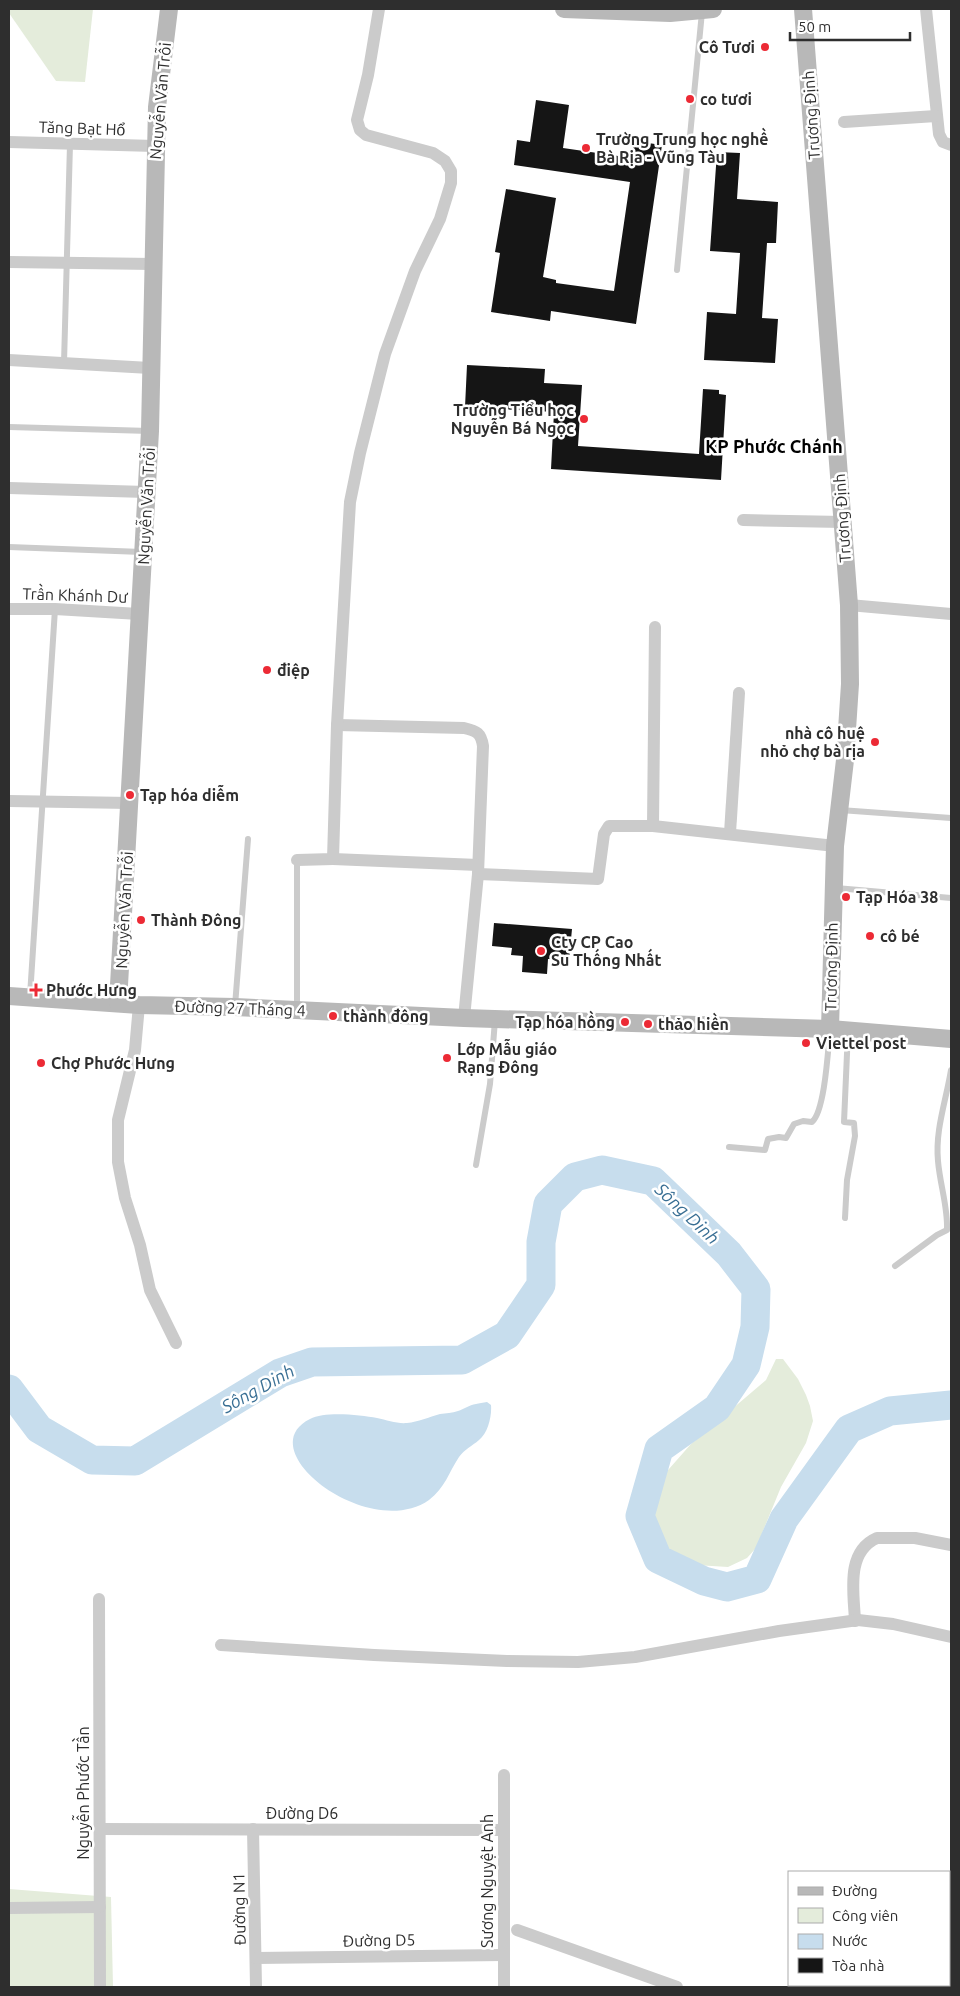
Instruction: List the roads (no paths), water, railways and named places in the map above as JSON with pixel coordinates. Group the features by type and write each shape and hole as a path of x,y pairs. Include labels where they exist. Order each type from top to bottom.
{"street":[{"name":"Nguyễn Văn Trỗi","path":"118,1003 150,430 157,107 169,9"},
{"path":"332,859 337,725 350,502 360,453 385,354 415,270 440,218 451,183 450,171 445,161 434,153 366,135 360,130 357,120 368,74 378,9"},
{"path":"564,9 670,13 708,9"},
{"name":"Trương Định","path":"803,9 849,605 850,684 846,760 835,846 832,887 830,1028"},
{"path":"926,9 939,134 943,142 951,145"},
{"path":"844,122 936,116"},
{"name":"Tăng Bạt Hổ","path":"9,142 155,146"},
{"path":"9,262 153,264"},
{"path":"9,360 150,368"},
{"path":"9,488 146,492"},
{"path":"743,520 843,522"},
{"path":"849,605 951,614"},
{"name":"Trần Khánh Dư","path":"9,609 55,609 139,614"},
{"path":"653,826 655,628"},
{"path":"730,834 739,693"},
{"path":"337,725 464,728 476,730 482,737 478,869 464,1018"},
{"path":"9,801 130,803"},
{"path":"297,860 332,859 598,879 604,834 609,826 653,826 835,846"},
{"name":"Đường 27 Tháng 4","path":"9,996 139,1006 235,1007 464,1018 830,1028 951,1039"},
{"path":"139,1006 135,1050 118,1120 118,1162 125,1198 140,1245 150,1290 176,1343"},
{"path":"855,1621 855,1562 872,1541 877,1538 915,1538 951,1545"},
{"name":"Nguyễn Phước Tần","path":"98,1599 100,1987"},
{"path":"221,1644 384,1656 578,1662 635,1657 779,1630 855,1621 894,1624 951,1637"},
{"name":"Sương Nguyệt Anh","path":"504,1775 504,1987"},
{"name":"Đường D6","path":"99,1829 504,1830"},
{"name":"Đường N1","path":"254,1829 256,1987"},
{"path":"9,1908 100,1907"},
{"path":"517,1930 677,1987"},
{"name":"Đường D5","path":"256,1958 504,1954"}],"lane":[{"path":"677,270 708,9"},
{"path":"64,363 70,144"},
{"path":"9,427 150,430"},
{"path":"9,547 143,552"},
{"path":"30,997 55,609"},
{"path":"839,810 951,818"},
{"path":"235,1007 248,839"},
{"path":"297,860 297,1010"},
{"path":"832,887 951,898"},
{"path":"476,1165 490,1084 495,1018"},
{"path":"729,1147 765,1150 768,1139 786,1138 794,1124 803,1121 812,1122 817,1118 821,1105 830,1028"},
{"path":"845,1218 846,1180 855,1136 854,1123 844,1122 848,1030"},
{"path":"895,1266 937,1235 947,1230 948,1216 938,1161 938,1132 951,1070"}],"water":[{"path":"487,1402 491,1405 491,1414 489,1424 482,1437 459,1457 443,1485 429,1500 404,1510 376,1509 349,1501 324,1487 305,1469 294,1451 295,1433 310,1419 316,1417 333,1414 352,1415 407,1423 440,1414 456,1412 471,1405"}],"waterway":[{"name":"Sông Dinh","path":"9,1389 39,1429 92,1460 135,1461 280,1373 312,1362 462,1360 507,1335 541,1285 541,1242 548,1204 575,1177 602,1170 653,1181 729,1254 756,1289 755,1327 746,1365 717,1408 659,1449 640,1516 658,1559 704,1581 727,1587 757,1579 784,1519 849,1429 890,1411 951,1405"}],"place":[{"name":"Cô Tươi","path":"765,47"},
{"name":"co tươi","path":"690,99"},
{"name":"Trường Trung học nghề Bà Rịa - Vũng Tàu","path":"586,148"},
{"name":"Trường Tiểu học Nguyễn Bá Ngọc","path":"584,419"},
{"name":"điệp","path":"267,670"},
{"name":"nhà cô huệ nhỏ chợ bà rịa","path":"875,742"},
{"name":"Tạp hóa diễm","path":"130,795"},
{"name":"Tạp Hóa 38","path":"846,897"},
{"name":"Thành Đông","path":"141,920"},
{"name":"cô bé","path":"870,936"},
{"name":"Cty CP Cao Su Thống Nhất","path":"541,951"},
{"name":"Phước Hưng","path":"36,990"},
{"name":"thành đông","path":"333,1016"},
{"name":"Tạp hóa hồng","path":"625,1022"},
{"name":"thảo hiền","path":"648,1024"},
{"name":"Viettel post","path":"806,1043"},
{"name":"Lớp Mẫu giáo Rạng Đông","path":"447,1058"},
{"name":"Chợ Phước Hưng","path":"41,1063"}],"district":[{"name":"KP Phước Chánh","path":"774,447"}]}
